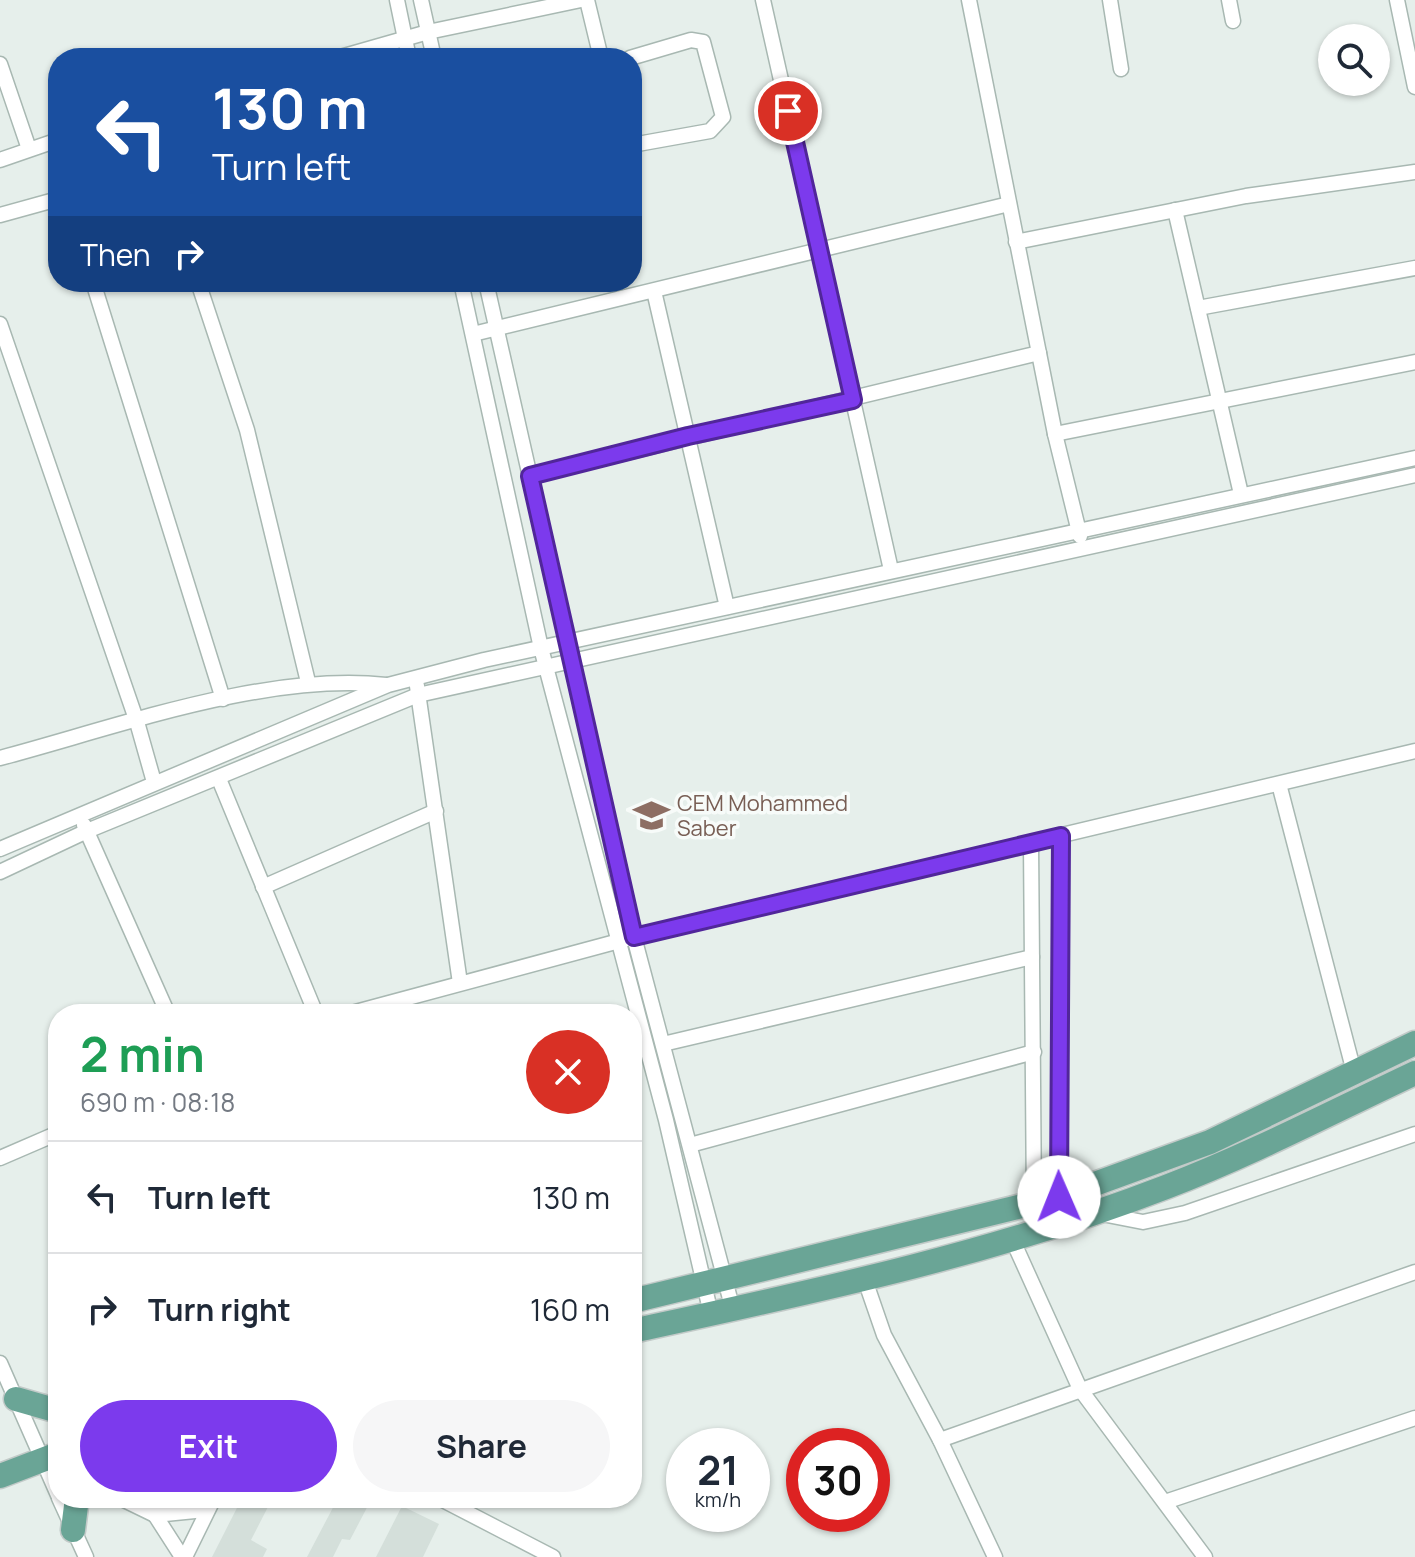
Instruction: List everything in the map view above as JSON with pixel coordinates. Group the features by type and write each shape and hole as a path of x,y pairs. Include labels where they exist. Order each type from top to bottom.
{"main road":[{"path":"642,1299 1059,1197 1210,1142 1415,1043"},
{"path":"642,1329 865,1280 1013,1241 1232,1161 1415,1073"},
{"path":"16,1399 48,1408"},
{"path":"0,1476 48,1453"},
{"path":"73,1530 76,1508"}],"street":[{"path":"397,0 407,48"},
{"path":"421,0 432,48"},
{"path":"385,48 428,32 584,0 598,48"},
{"path":"763,0 891,570"},
{"path":"969,0 1055,434 1083,547"},
{"path":"1110,0 1121,69"},
{"path":"1229,0 1233,21"},
{"path":"1397,0 1415,87"},
{"path":"642,54 691,40 703,42 723,117 710,131 642,143"},
{"path":"0,64 29,149"},
{"path":"0,160 48,143"},
{"path":"1016,242 1246,196 1415,172"},
{"path":"0,215 48,202"},
{"path":"473,334 1009,204"},
{"path":"1175,210 1241,494"},
{"path":"1198,308 1415,268"},
{"path":"654,291 727,607"},
{"path":"96,292 223,699"},
{"path":"201,292 247,430 308,682"},
{"path":"463,292 541,648 635,1004"},
{"path":"488,292 634,937 690,1145 722,1312"},
{"path":"0,324 137,722 154,782"},
{"path":"530,476 1039,353"},
{"path":"1055,434 1415,362"},
{"path":"0,849 79,813 388,685 891,570 1415,458"},
{"path":"0,872 87,831 418,695 1415,475"},
{"path":"746,603 751,620"},
{"path":"415,678 460,983"},
{"path":"0,758 223,699 308,682 343,680 388,685"},
{"path":"384,1004 634,937 1415,751"},
{"path":"219,779 312,1004"},
{"path":"1279,784 1354,1072"},
{"path":"263,887 436,811"},
{"path":"79,813 164,1004"},
{"path":"1059,1197 1061,836"},
{"path":"1031,843 1034,1205"},
{"path":"663,1044 1032,957"},
{"path":"1033,1000 1059,998"},
{"path":"642,1031 722,1312"},
{"path":"690,1145 1034,1052"},
{"path":"1095,1213 1143,1222 1185,1213 1415,1134"},
{"path":"0,1158 48,1137"},
{"path":"1013,1241 1080,1389 1205,1557"},
{"path":"940,1440 1415,1272"},
{"path":"865,1280 884,1335 940,1440 995,1557"},
{"path":"0,1363 16,1399 48,1445"},
{"path":"1165,1502 1415,1418"},
{"path":"64,1508 86,1557"},
{"path":"141,1508 155,1515 184,1557 208,1508"},
{"path":"155,1515 190,1508"},
{"path":"458,1508 553,1557"}],"shaded area":[{"path":"237,1508 267,1508 251,1540 267,1549 263,1557 212,1557"},
{"path":"333,1508 367,1508 350,1540 342,1539 333,1557 307,1557"},
{"path":"401,1508 439,1524 423,1557 376,1557"}],"place":[{"name":"CEM Mohammed Saber","path":"651,816"}],"route":[{"path":"788,111 853,400 688,436 530,476 634,937 1061,836 1059,1197"}]}
